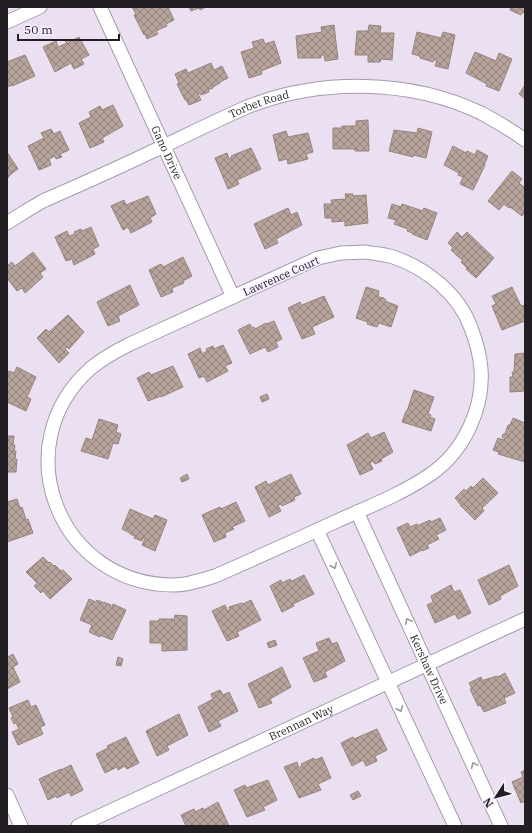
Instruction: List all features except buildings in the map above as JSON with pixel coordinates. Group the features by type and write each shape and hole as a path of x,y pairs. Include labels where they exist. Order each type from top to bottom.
{"street":[{"path":"7,22 40,7"},
{"name":"Gano Drive","path":"100,7 233,297"},
{"name":"Torbet Road","path":"7,223 44,201 248,107 293,94 318,89 363,86 394,88 423,94 452,102 480,113 504,126 525,140"},
{"name":"Lawrence Court","path":"366,252 392,256 414,266 437,281 455,300 468,321 476,343 481,369 480,393 474,416 465,437 449,459 432,473 413,485 357,512 215,576 196,582 175,585 134,579 114,571 95,559 78,543 64,523 54,500 48,476 48,450 53,424 63,403 76,383 90,368 104,357 318,258 341,253 366,252"},
{"name":"Kershaw Drive","path":"357,512 502,826"},
{"path":"317,530 455,826"},
{"name":"Brennan Way","path":"78,826 525,619"},
{"path":"7,795 22,826"}]}
